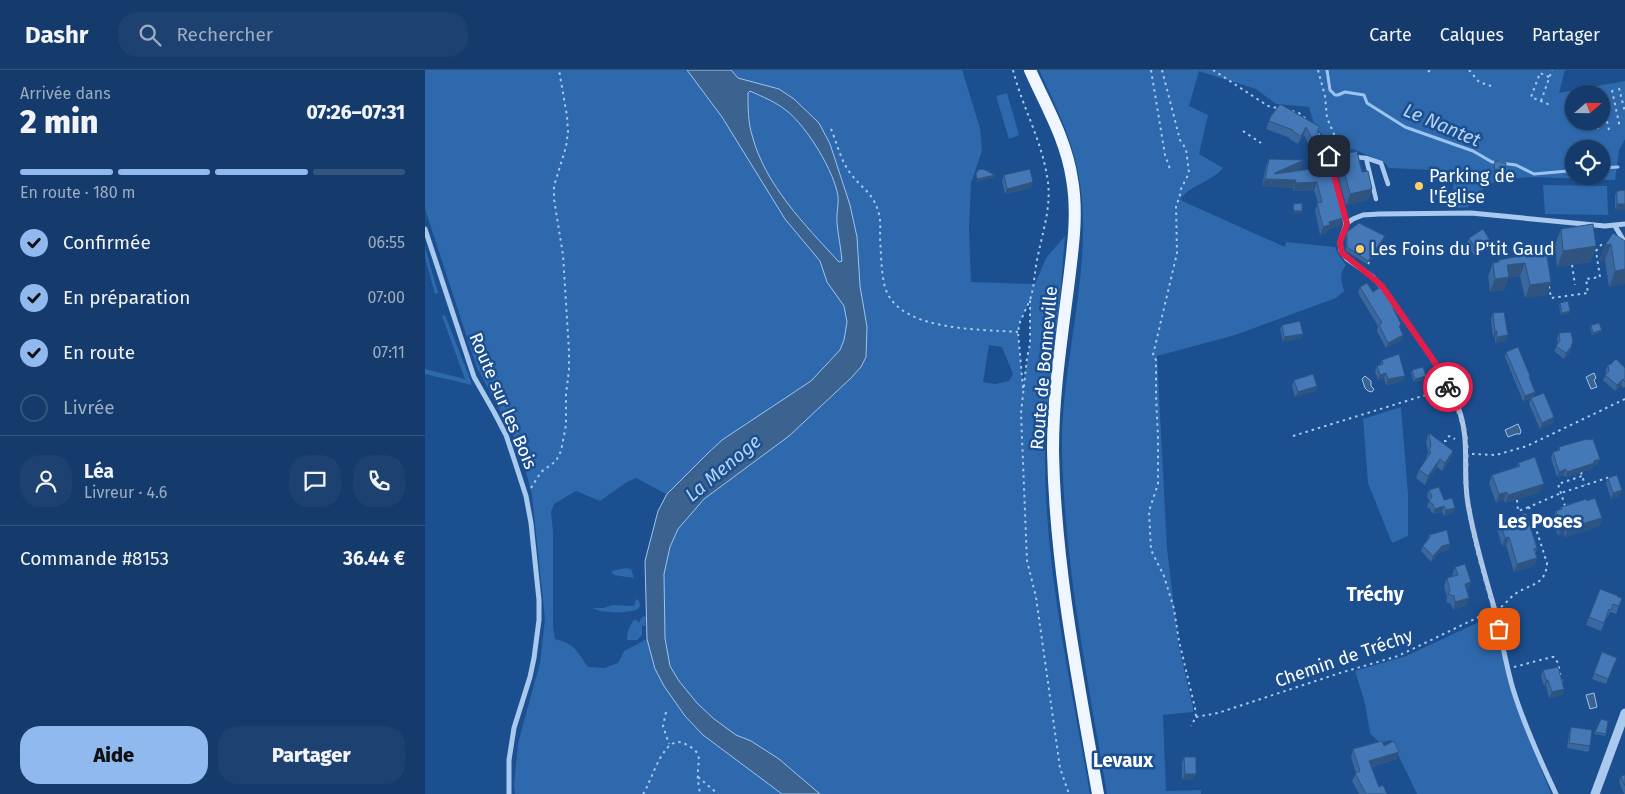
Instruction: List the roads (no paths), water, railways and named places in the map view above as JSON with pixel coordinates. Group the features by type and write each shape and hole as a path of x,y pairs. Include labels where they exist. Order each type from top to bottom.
{"main road":[{"name":"Route de Bonneville","path":"1030,70 1055,120 1065,146 1074,198 1073,243 1053,422 1054,480 1058,543 1065,601 1098,794"}],"street":[{"path":"1329,156 1333,162 1347,224"},
{"path":"1348,159 1353,157 1366,158 1381,163 1388,184"},
{"path":"1366,158 1376,199"},
{"path":"1556,794 1541,762 1516,697 1482,565 1465,486 1466,454 1464,428 1458,408 1434,361 1382,286 1342,253 1340,242 1347,224 1357,217 1369,214 1471,213 1615,226 1625,224"},
{"path":"1615,226 1625,243"},
{"name":"Route sur les Bois","path":"425,229 474,377 506,435 526,496 532,533 539,600 539,620 530,677 514,728 509,760 509,794"},
{"path":"1595,794 1625,713"}],"water":[{"name":"La Menoge","path":"687,70 731,70 738,78 779,89 794,99 819,123 830,144 850,205 857,237 860,286 867,327 866,357 861,367 851,378 789,436 704,499 678,529 670,547 664,574 665,638 670,666 679,681 697,703 714,719 736,735 751,741 779,759 820,794 782,794 703,735 685,716 664,686 655,669 647,639 645,561 658,511 667,494 722,440 811,381 840,350 847,322 844,306 827,282 820,261 785,219 722,117","holes":["750,91 787,111 795,118 819,150 831,174 838,196 837,223 842,261 839,262 800,219 766,171 752,135 748,109 748,93"]},
{"path":"1594,373 1597,387 1591,389 1586,377"},
{"path":"1365,376 1371,381 1371,386 1374,389 1372,392 1365,388 1362,379"},
{"path":"1518,424 1521,431 1520,434 1508,437 1505,430"},
{"path":"1594,693 1597,707 1590,709 1586,695"}],"waterway":[{"name":"Le Nantet","path":"1327,70 1330,90 1335,95 1345,92 1364,95 1367,103 1405,127 1473,151 1492,162 1516,165 1534,174 1565,171"},
{"name":"Le Nantet","path":"1610,167 1618,167"}],"place":[{"name":"Parking de l'Église","path":"1419,186"},
{"name":"Les Foins du P'tit Gaud","path":"1360,249"}],"district":[{"name":"Les Poses","path":"1540,521"},
{"name":"Tréchy","path":"1375,594"},
{"name":"Levaux","path":"1123,760"}]}
